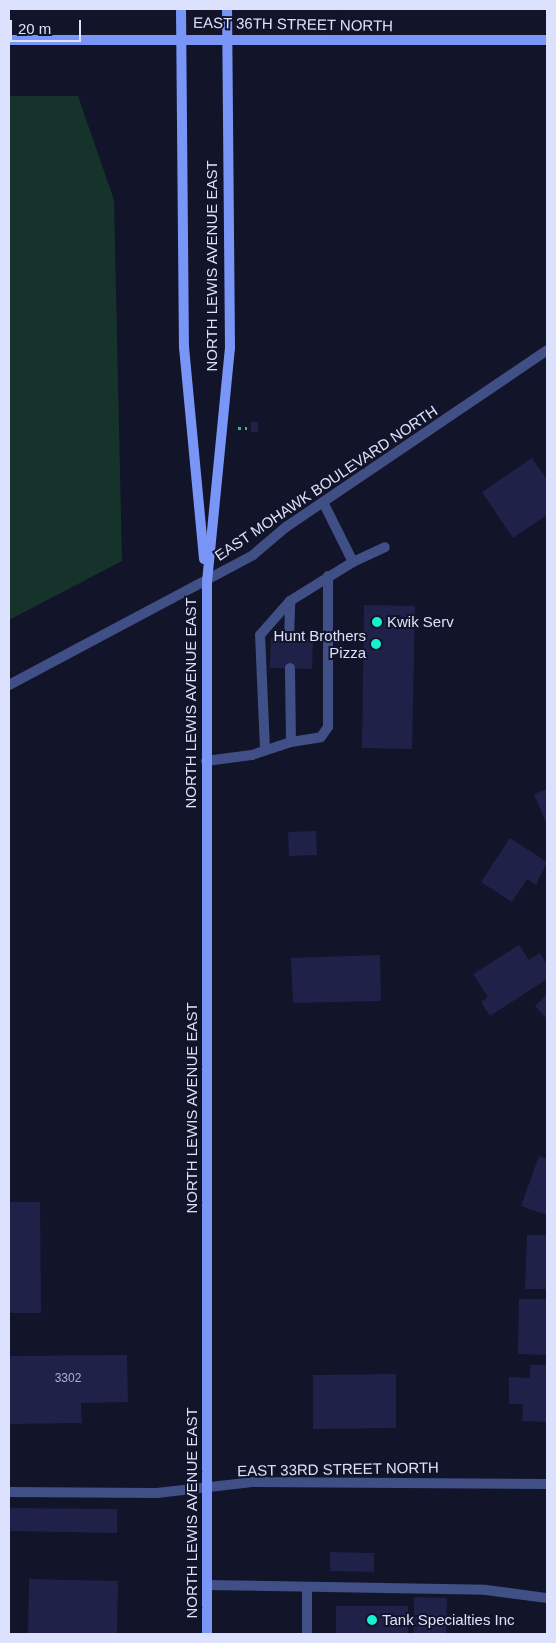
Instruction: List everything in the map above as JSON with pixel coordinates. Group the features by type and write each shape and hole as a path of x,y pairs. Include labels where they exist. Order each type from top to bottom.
{"main road":[{"name":"NORTH LEWIS AVENUE EAST","path":"181,9 184,347 206,582 207,1634"},
{"name":"NORTH LEWIS AVENUE EAST","path":"206,582 230,348 227,9"},
{"name":"EAST 36TH STREET NORTH","path":"9,40 181,38 547,40"}],"street":[{"name":"EAST MOHAWK BOULEVARD NORTH","path":"9,685 206,582 253,555 323,502 547,350"},
{"path":"323,502 352,562"},
{"path":"265,749 260,635 290,601 352,562 385,547"},
{"path":"206,761 252,755 265,749 291,742 321,737 328,727 328,576"},
{"path":"289,638 290,601"},
{"path":"290,668 291,742"},
{"name":"EAST 33RD STREET NORTH","path":"9,1492 157,1493 254,1482 547,1484"},
{"path":"207,1585 307,1590 486,1590 547,1598"},
{"path":"307,1590 307,1634"}],"green space":[{"path":"9,96 78,96 114,200 122,561 9,620"}],"building":[{"path":"251,422 258,422 258,432 251,432"},
{"path":"532,458 547,480 547,515 513,538 482,492"},
{"path":"364,605 415,606 412,749 362,748"},
{"path":"271,638 313,639 312,669 270,668"},
{"path":"547,789 547,825 534,794"},
{"path":"316,831 317,855 289,856 288,832"},
{"path":"510,838 547,862 536,885 527,879 512,902 481,882"},
{"path":"519,945 529,960 540,953 547,965 547,979 490,1016 481,1002 488,997 473,974"},
{"path":"380,955 381,1001 293,1003 291,958"},
{"path":"547,994 547,1019 535,1006"},
{"path":"539,1156 547,1159 547,1215 521,1206"},
{"path":"9,1202 40,1202 41,1313 9,1313"},
{"path":"527,1235 547,1235 547,1289 525,1289"},
{"path":"519,1299 547,1299 547,1355 518,1354"},
{"path":"127,1355 128,1402 81,1403 82,1423 9,1424 9,1356"},
{"path":"530,1365 547,1365 547,1422 522,1421 523,1404 509,1404 509,1377 530,1378"},
{"path":"396,1374 396,1428 313,1429 313,1375"},
{"path":"9,1508 117,1509 117,1533 9,1531"},
{"path":"330,1552 374,1553 374,1572 330,1571"},
{"path":"29,1579 118,1581 117,1634 28,1634"},
{"path":"414,1597 447,1598 446,1634 414,1634"},
{"name":"Tank Specialties Inc","path":"336,1606 408,1606 408,1634 336,1634"}],"place":[{"name":"Kwik Serv","path":"377,622"},
{"name":"Hunt Brothers Pizza","path":"376,644"},
{"name":"Tank Specialties Inc","path":"372,1620"}]}
